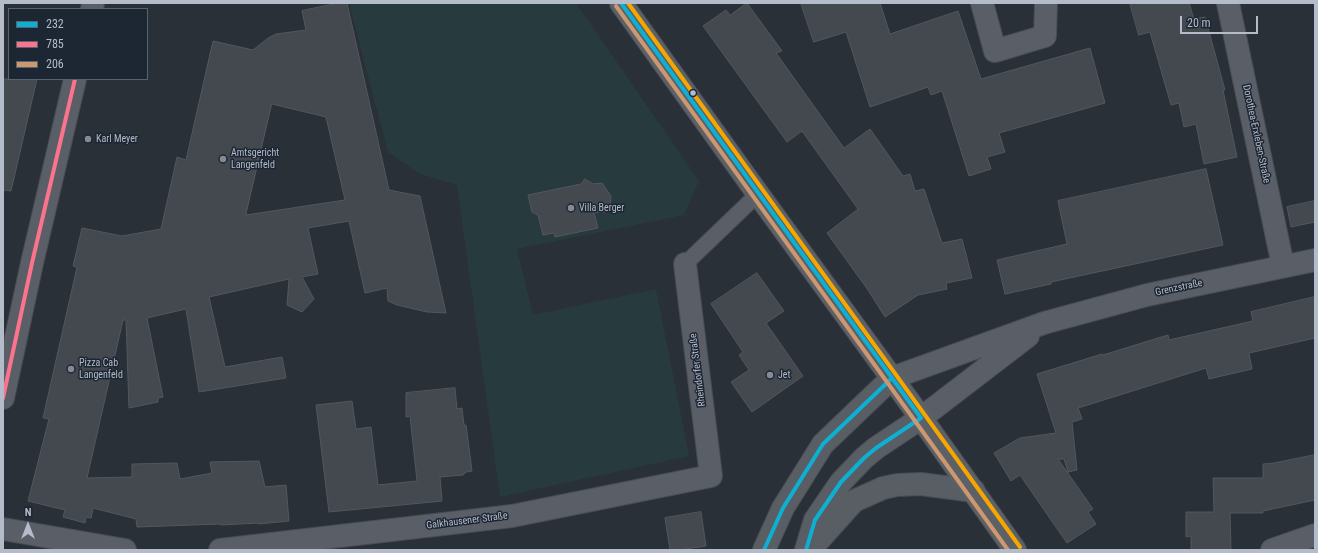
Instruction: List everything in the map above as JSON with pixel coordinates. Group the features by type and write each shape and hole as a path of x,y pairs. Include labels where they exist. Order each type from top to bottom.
{"main road":[{"path":"621,3 974,491 1015,550"},
{"path":"764,550 783,508 823,444 892,378"},
{"path":"806,550 815,520 841,482 876,448 921,418"},
{"path":"810,550 854,501 883,488 897,485 920,484 974,491"}],"street":[{"path":"982,3 995,51 1046,36 1046,3"},
{"name":"Dorothea-Erxleben-Straße","path":"1228,3 1283,266"},
{"path":"3,398 32,263 75,80"},
{"name":"Grenzstraße","path":"892,378 1044,323 1148,295 1315,260"},
{"name":"Rheindorfer Straße","path":"685,264 711,476"},
{"name":"Grenzstraße","path":"921,418 1044,323"},
{"name":"Galkhausener Straße","path":"220,550 512,516 711,476"},
{"path":"3,529 125,550"},
{"path":"1272,550 1315,535"}],"lane":[{"path":"685,264 758,194"}],"green space":[{"path":"349,3 576,3 699,181 684,215 517,249 533,315 656,289 689,456 500,497 457,185 420,174 388,152"}],"building":[{"path":"338,3 347,3 389,190 420,196 446,313 427,312 397,305 388,301 387,288 365,293 349,221 308,228 318,274 302,277 314,299 302,312 287,305 289,279 209,297 225,367 282,357 286,378 199,392 186,309 147,318 163,397 158,398 158,402 129,408 126,320 123,320 87,478 132,477 132,464 177,463 180,479 212,473 210,462 259,461 265,487 286,485 289,521 258,524 137,527 136,519 93,508 91,518 86,517 85,523 63,517 65,510 28,501 49,419 43,418 77,267 73,266 82,228 122,236 161,229 177,157 186,160 213,41 253,50 268,38 276,34 306,30 302,11","holes":["272,104 326,117 345,200 246,215"]},
{"path":"747,3 782,51 776,53 844,148 870,129 903,176 910,174 915,191 924,189 942,243 962,239 972,278 946,283 947,289 918,295 885,317 868,290 827,233 858,209 802,131 787,142 703,26 726,10 730,15"},
{"path":"801,3 880,3 890,34 958,11 981,79 1090,48 1105,103 999,133 1005,152 987,157 991,169 969,176 942,91 931,95 928,87 870,107 846,32 814,42"},
{"path":"1130,3 1189,3 1194,19 1205,17 1225,90 1223,90 1237,157 1204,164 1196,124 1184,127 1179,103 1171,105 1150,32 1139,35"},
{"path":"3,79 37,80 11,191 3,190"},
{"path":"1206,169 1223,245 1051,282 1051,284 1005,294 997,260 1067,244 1058,201"},
{"name":"Villa Berger","path":"585,179 593,184 602,183 611,196 610,211 594,213 598,228 555,237 554,233 543,235 538,215 532,212 528,195 581,184"},
{"path":"1315,201 1315,222 1291,227 1287,207"},
{"path":"757,273 784,311 766,323 803,376 752,412 731,382 749,370 739,355 743,352 711,304"},
{"path":"1315,297 1315,338 1249,353 1252,369 1209,379 1206,368 1078,408 1082,419 1072,422 1077,470 1068,472 1064,459 1058,459 1093,509 1088,512 1096,524 1067,543 1020,475 1011,481 994,453 1020,438 1056,433 1037,374 1168,335 1169,340 1253,321 1251,312"},
{"path":"455,388 457,409 462,408 464,425 466,425 472,471 466,472 463,475 440,477 442,501 329,512 316,405 352,401 356,429 371,427 378,485 417,481 410,416 406,417 406,393"},
{"path":"1315,455 1315,500 1263,511 1263,513 1230,513 1231,550 1191,550 1191,536 1186,537 1186,512 1214,512 1213,478 1263,478 1263,464"},
{"path":"701,512 706,546 670,550 665,518"}],"transit line":[{"name":"232","path":"621,3 921,418"},
{"path":"628,3 1020,547"},
{"name":"206","path":"616,6 1008,550"},
{"name":"785","path":"3,398 32,263 75,80"},
{"name":"232","path":"764,550 783,508 823,444 892,378"},
{"name":"232","path":"806,550 815,520 841,482 876,448 921,418"}],"place":[{"name":"Karl Meyer","path":"88,139"},
{"name":"Amtsgericht Langenfeld","path":"223,159"},
{"name":"Villa Berger","path":"571,208"},
{"name":"Pizza Cab Langenfeld","path":"71,369"},
{"name":"Jet","path":"770,375"}]}
